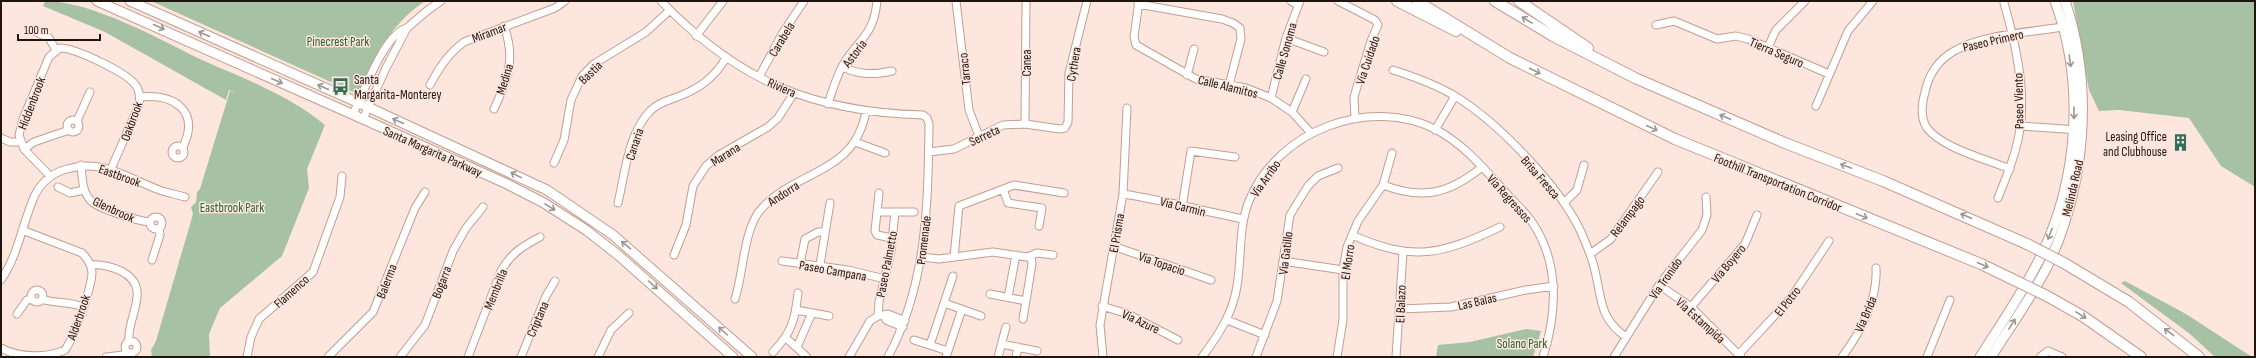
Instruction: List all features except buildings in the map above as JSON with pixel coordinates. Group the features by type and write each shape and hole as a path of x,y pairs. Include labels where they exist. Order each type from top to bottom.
{"highway":[{"path":"1397,1 1510,58"},
{"name":"Foothill Transportation Corridor","path":"1417,1 1510,58 1674,139 1981,264 2047,296 2084,317 2141,357"},
{"path":"1495,1 1553,36 1635,78 1785,143 1883,180 2027,244 2064,263 2129,302 2199,357"},
{"path":"1519,1 1635,78"}],"main road":[{"name":"Santa Margarita Parkway","path":"97,1 507,184 566,217 623,259 733,357"},
{"name":"Santa Margarita Parkway","path":"130,1 530,181 583,213 637,255 752,357"},
{"name":"Melinda Road","path":"2055,1 2068,26"},
{"name":"Melinda Road","path":"1985,356 2047,243 2063,195 2078,130 2081,85 2068,26 2065,1"}],"street":[{"path":"353,114 387,45 400,30 407,28 442,1"},
{"name":"Miramar","path":"430,85 451,52 464,42 555,8 565,1"},
{"name":"Riviera","path":"661,1 696,36 726,58 759,77 794,93 828,104 866,111 923,115 927,118"},
{"path":"696,36 723,1"},
{"name":"Carabela","path":"759,77 782,34 804,1"},
{"name":"Astoria","path":"828,104 842,67 870,31 876,16 877,1"},
{"name":"Tarraco","path":"956,1 969,110 979,136"},
{"name":"Canea","path":"1025,124 1026,1"},
{"name":"Cythera","path":"1065,128 1068,122 1069,74 1087,1"},
{"path":"1291,1 1299,3"},
{"name":"Via Cuidado","path":"1338,1 1375,20 1378,25 1371,41 1354,97 1355,119"},
{"path":"1768,47 1776,30 1805,1"},
{"path":"1816,106 1848,31 1873,1"},
{"path":"1138,3 1222,19 1233,23 1240,28 1240,39 1229,85"},
{"name":"Calle Alamitos","path":"1138,3 1134,37 1136,45 1187,75 1206,82 1246,88 1271,98 1292,112 1311,133"},
{"name":"Calle Sonoma","path":"1271,98 1286,38 1299,3"},
{"name":"Paseo Viento","path":"1998,198 2010,169 2021,126 2019,80 2013,35 2004,3"},
{"name":"Bastia","path":"554,163 564,140 571,100 582,76 594,64 646,32 670,10"},
{"name":"Tierra Seguro","path":"1656,25 1674,21 1717,39 1736,36 1768,47 1829,74"},
{"name":"Medina","path":"494,109 509,71 510,42 504,26"},
{"name":"Paseo Primero","path":"2010,169 1938,139 1926,127 1922,114 1927,83 1934,68 1943,59 1956,50 1972,43 2068,26"},
{"path":"363,119 407,28"},
{"path":"32,30 49,38 58,49"},
{"path":"1286,38 1324,52"},
{"path":"387,45 396,51"},
{"name":"Oakbrook","path":"58,49 73,50 124,76 138,88 140,96 139,106 111,169"},
{"name":"Hiddenbrook","path":"50,176 24,149 20,142 19,135 23,119 49,57 58,49"},
{"path":"1187,75 1194,49"},
{"name":"Canaria","path":"618,203 639,126 650,111 661,103 692,91 704,84 713,76 726,58"},
{"path":"842,67 857,74 874,75 892,71"},
{"name":"Brisa Fresca","path":"1393,70 1429,82 1455,96 1484,116 1525,157 1564,204 1576,223 1590,254 1595,271 1599,298 1605,315 1617,330 1626,337"},
{"path":"1292,112 1306,79"},
{"path":"24,149 34,142 69,130 67,124 69,121 77,121 90,92"},
{"name":"Marana","path":"674,255 686,226 693,186 706,166 718,155 768,127 778,118 794,93"},
{"path":"140,96 163,97 185,112 190,123 183,148"},
{"path":"1436,130 1455,96"},
{"name":"El Prisma","path":"1103,357 1100,325 1102,306 1123,194 1127,108"},
{"name":"Andorra","path":"735,299 741,281 752,223 763,207 776,196 840,158 856,142 866,111"},
{"name":"Promenade","path":"888,357 904,324 922,256 927,213 927,118"},
{"name":"Via Arribo","path":"1202,357 1214,342 1227,320 1237,286 1243,219 1255,190 1267,171 1296,142 1311,133 1341,121 1355,119 1391,118 1421,124 1436,130"},
{"name":"Serreta","path":"928,152 954,149 1003,125 1025,124 1060,129 1065,128"},
{"path":"2021,126 2078,130"},
{"name":"Via Regressos","path":"1436,130 1452,139 1482,166 1533,223 1548,254 1554,286 1551,332 1543,357"},
{"path":"1,138 10,142 20,142"},
{"path":"856,142 885,153"},
{"path":"1182,207 1191,151 1234,158"},
{"name":"El Morro","path":"1337,357 1343,320 1343,270 1347,247 1352,235 1383,185 1392,153"},
{"name":"Eastbrook","path":"50,176 81,165 111,169 162,191 185,197"},
{"name":"Glenbrook","path":"81,165 84,190 91,201 132,219 150,222 153,218 158,217 162,221 159,228 160,235 152,260"},
{"path":"1564,204 1577,190 1584,165"},
{"path":"1383,185 1410,194 1441,191 1458,184 1482,166"},
{"name":"Via Gatillo","path":"1256,357 1277,301 1290,215 1298,200 1318,176 1338,168"},
{"name":"Relampago","path":"1590,254 1611,239 1658,172"},
{"path":"1,280 13,258 36,194 50,176"},
{"name":"Flamenco","path":"248,357 251,337 259,319 312,272 340,197 342,176"},
{"path":"954,257 959,206 1014,185 1064,194"},
{"path":"58,187 70,193 84,190"},
{"path":"1003,189 1008,203 1042,208 1039,226"},
{"name":"Balerma","path":"328,357 373,312 415,208 425,192"},
{"path":"879,193 875,231 877,235 892,238"},
{"name":"Via Carmin","path":"1123,194 1154,199 1182,207 1243,219"},
{"name":"Via Tronido","path":"1614,357 1659,285 1702,230 1707,215 1706,197"},
{"path":"820,265 830,203"},
{"name":"Bogarra","path":"400,357 425,325 453,251 466,228 483,207"},
{"path":"877,212 914,212"},
{"name":"Paseo Palmetto","path":"881,316 879,302 885,279 895,212"},
{"name":"Via Boyero","path":"1691,307 1745,244 1757,214"},
{"path":"1352,235 1388,249 1402,252 1434,252 1465,244 1500,226"},
{"path":"22,230 82,253 91,265 101,264 123,273 132,280 138,288 138,298 128,335 129,342"},
{"path":"800,264 805,239 818,232 825,232"},
{"name":"Membrilla","path":"468,357 501,271 508,258 517,250 540,237"},
{"name":"El Potro","path":"1740,356 1791,298 1828,241"},
{"name":"Via Topacio","path":"1114,246 1210,280"},
{"path":"922,256 939,259 993,252 1031,257 1037,253 1053,255"},
{"name":"El Balazo","path":"1396,357 1400,309 1402,252"},
{"path":"1008,297 1016,255"},
{"path":"1023,319 1032,264 1031,257"},
{"name":"Paseo Campana","path":"782,261 820,265 885,279"},
{"path":"1283,261 1343,270"},
{"name":"Alderbrook","path":"1,348 19,354 40,356 55,354 65,350 70,342 83,307 92,274 91,265"},
{"name":"Via Brida","path":"1842,357 1852,343 1874,297 1877,281 1876,268"},
{"path":"930,345 954,276"},
{"name":"Criptana","path":"521,357 546,296 555,281"},
{"name":"Via Estampida","path":"1659,285 1691,307 1740,356"},
{"name":"Las Balas","path":"1400,309 1451,307 1526,290 1554,286"},
{"path":"773,352 786,338 796,310 798,293"},
{"path":"990,294 1026,301"},
{"path":"17,314 27,300 32,299 36,302 42,299 49,302 66,302 83,307"},
{"path":"1927,357 1950,300"},
{"path":"944,303 981,316"},
{"name":"Via Azure","path":"1102,306 1128,314 1178,340"},
{"path":"914,340 930,345 947,354 962,309"},
{"path":"796,310 829,316"},
{"path":"598,357 611,330 629,313"},
{"path":"796,347 812,313"},
{"name":"Paseo Palmetto","path":"849,357 870,321 888,314 904,324"},
{"path":"1227,320 1265,335"},
{"path":"998,357 1006,327"},
{"path":"786,338 807,357"},
{"path":"106,357 123,355 127,352 134,353 137,348 134,342 129,342"},
{"path":"127,352 125,346 129,342"},
{"path":"1001,344 1037,351"},
{"path":"1016,357 1018,347"},
{"path":"2040,357 2048,351 2062,357"}],"green space":[{"name":"Eastbrook Park","path":"45,1 83,7 104,14 146,32 202,60 282,96 311,114 325,125 307,169 309,188 282,256 220,308 209,334 210,357 152,357 151,350 156,341 193,214 191,207 196,202 197,192 200,189 230,91 235,92 229,90 226,100 105,32 43,6"},
{"name":"Pinecrest Park","path":"151,1 425,1 403,19 386,40 360,90 353,92"},
{"path":"2073,1 2255,1 2255,187 2221,166 2189,118 2119,110 2099,111 2089,90"},
{"path":"2125,281 2186,314 2252,357 2215,357 2190,334 2121,283"},
{"name":"Solano Park","path":"1526,329 1541,331 1533,357 1436,357 1438,345 1470,342"}],"place":[{"name":"Santa Margarita-Monterey","path":"341,86"},
{"name":"Leasing Office and Clubhouse","path":"2180,143"}]}
